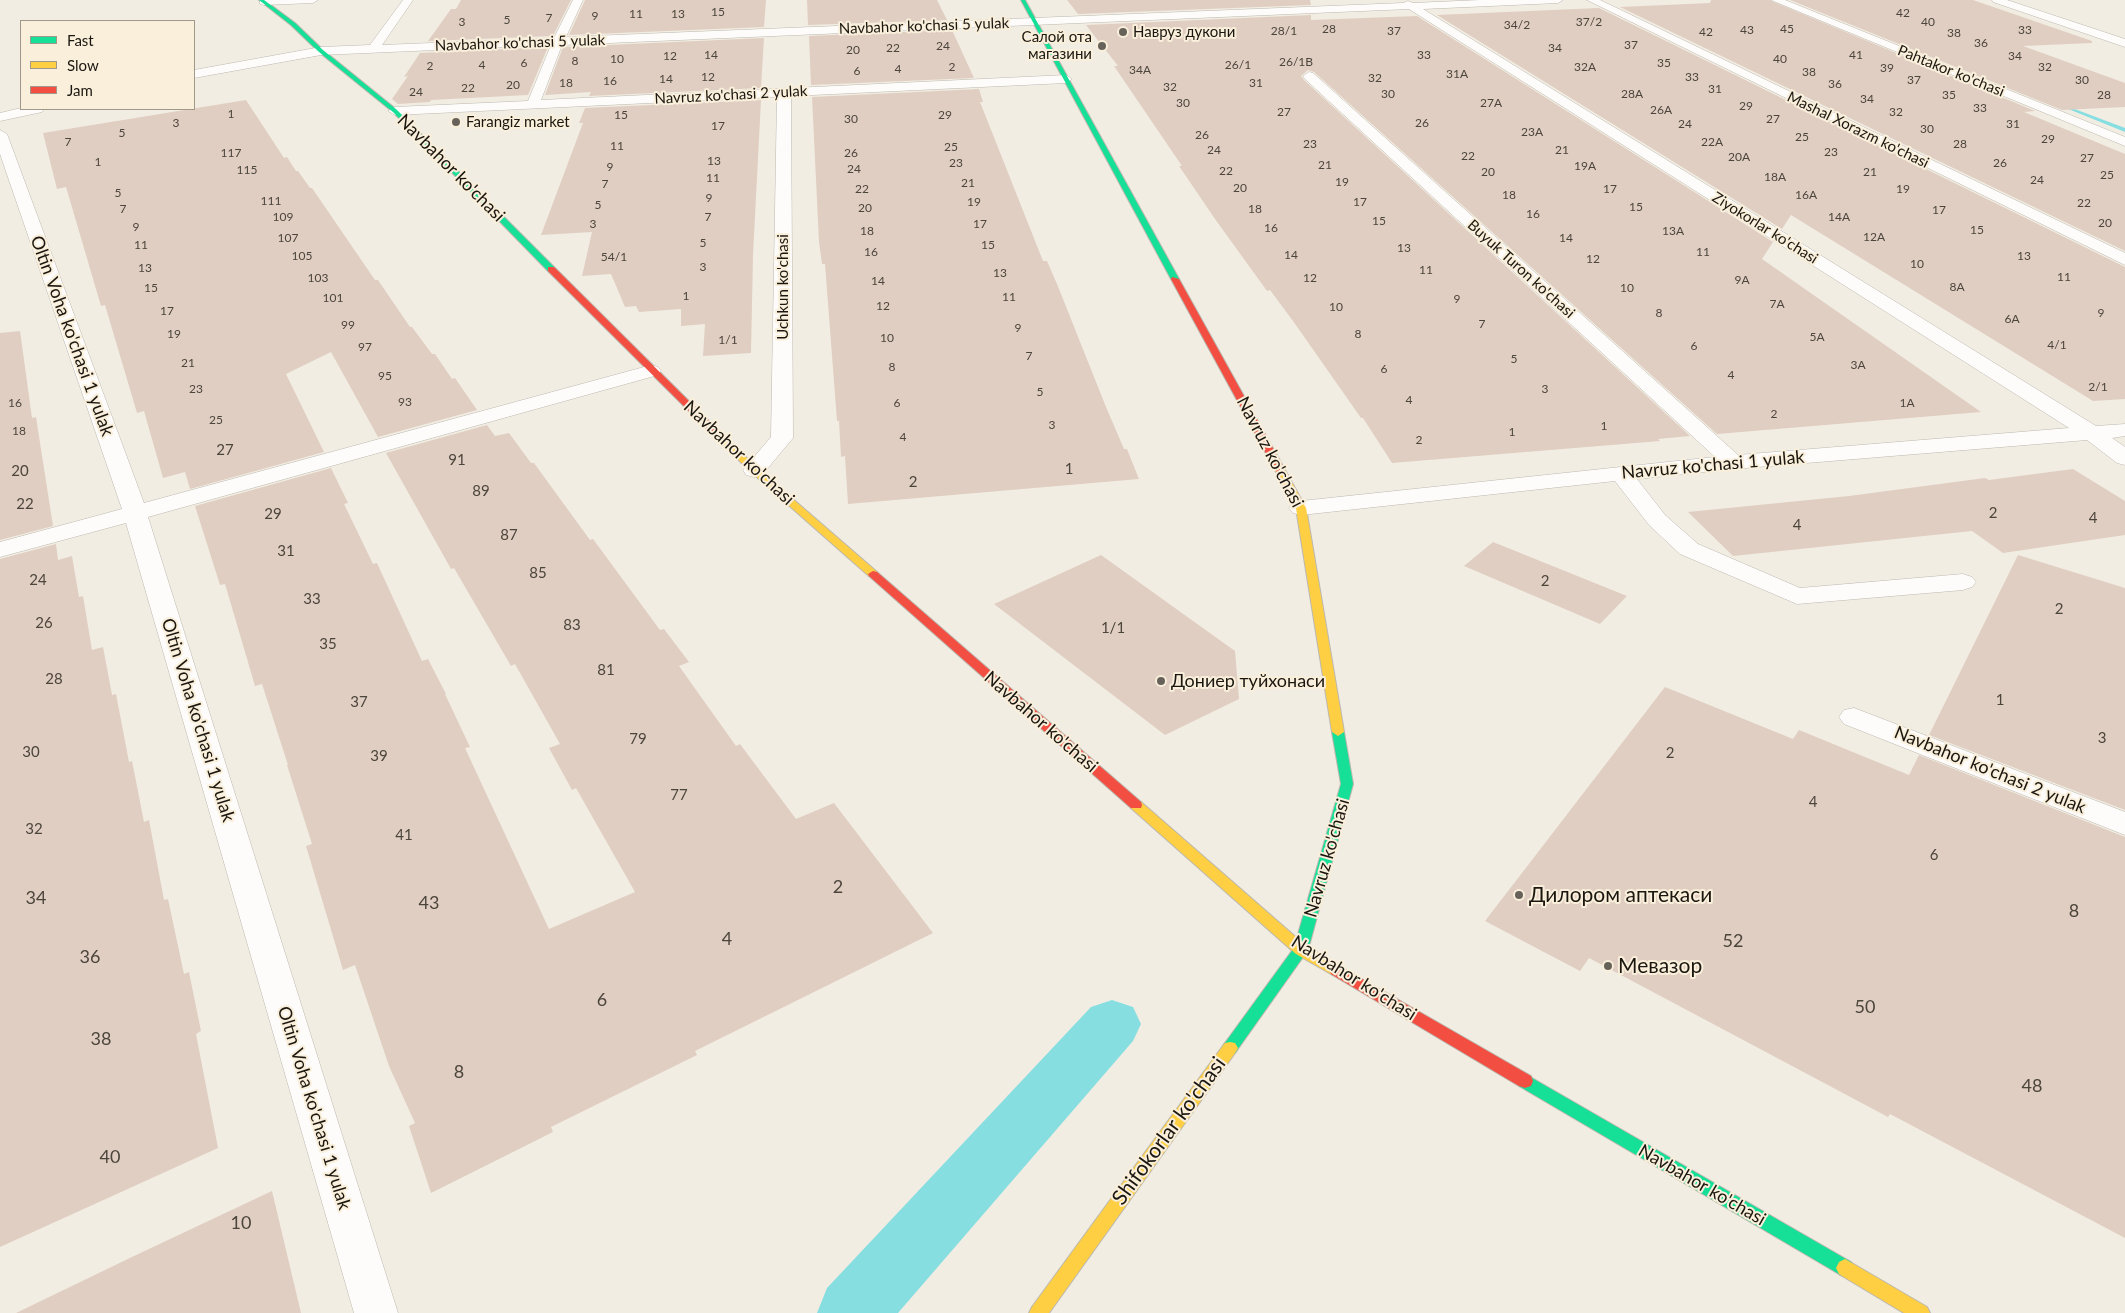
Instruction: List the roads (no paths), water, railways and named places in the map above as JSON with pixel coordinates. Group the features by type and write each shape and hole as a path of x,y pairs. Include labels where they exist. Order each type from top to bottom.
{"main road":[{"name":"Navruz ko'chasi","path":"1023,0 1301,508 1347,784 1301,950"},
{"name":"Navbahor ko'chasi","path":"262,1 293,24 321,50 395,111 651,371 754,470 1301,950 1921,1313"},
{"name":"Shifokorlar ko'chasi","path":"1038,1313 1301,950"}],"street":[{"path":"262,1 313,0"},
{"path":"374,48 408,0"},
{"path":"533,104 558,41 578,0"},
{"name":"Navbahor ko'chasi 5 yulak","path":"195,74 321,50 1035,21 1408,3 1558,0"},
{"name":"Mashal Xorazm ko'chasi","path":"1592,0 2125,260"},
{"name":"Pahtakor ko'chasi","path":"1776,0 2125,142"},
{"path":"1997,0 2125,43"},
{"name":"Ziyokorlar ko'chasi","path":"1408,3 2092,433 2125,458"},
{"name":"Buyuk Turon ko'chasi","path":"1309,76 1733,462"},
{"name":"Navruz ko'chasi 2 yulak","path":"395,111 1066,78"},
{"name":"Uchkun ko'chasi","path":"754,470 782,438 784,93"},
{"path":"0,117 32,110"},
{"name":"Oltin Voha ko'chasi 1 yulak","path":"0,134 135,512 376,1313"},
{"path":"0,550 651,371"},
{"name":"Navruz ko'chasi 1 yulak","path":"1301,508 1733,462 2125,430"},
{"path":"1621,474 1657,520 1688,549 1797,596 1963,582"},
{"name":"Navbahor ko'chasi 2 yulak","path":"1854,717 2125,824"}],"waterway":[{"path":"2058,103 2125,130"},
{"path":"852,1313 1112,1024"}],"place":[{"name":"Навруз дукони","path":"1123,32"},
{"name":"Салой ота магазини","path":"1102,46"},
{"name":"Farangiz market","path":"456,122"},
{"name":"Дониер туйхонаси","path":"1161,681"},
{"name":"Дилором аптекаси","path":"1519,895"},
{"name":"Мевазор","path":"1608,966"}]}
